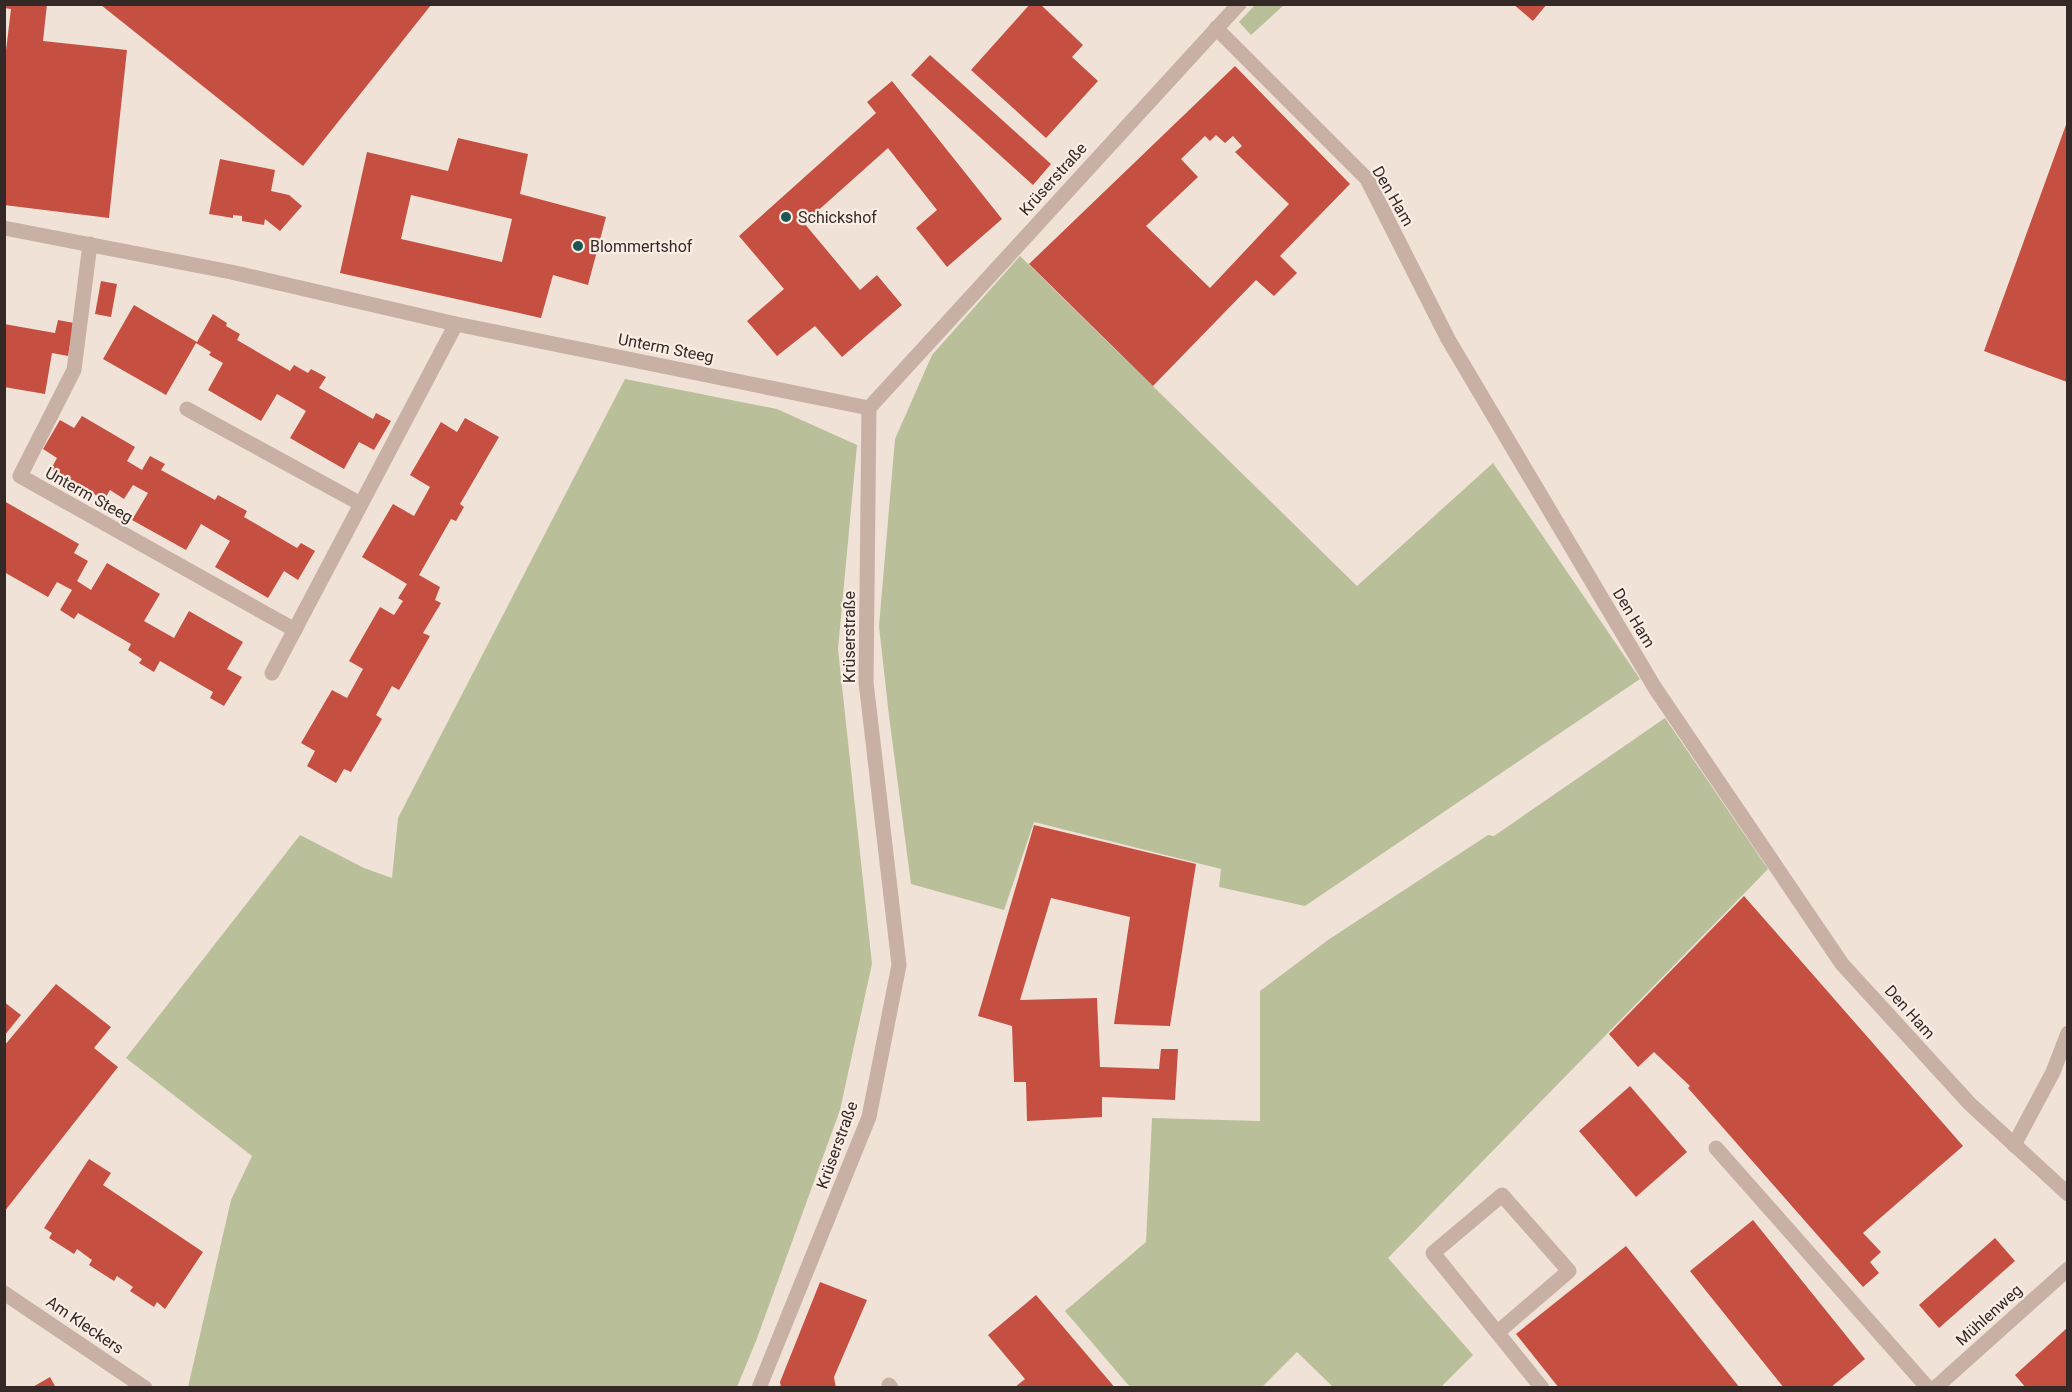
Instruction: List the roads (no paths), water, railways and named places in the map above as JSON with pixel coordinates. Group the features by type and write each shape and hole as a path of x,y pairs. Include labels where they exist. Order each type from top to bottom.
{"street":[{"name":"Krüserstraße","path":"759,1388 869,1117 899,965 866,682 869,408 1239,4"},
{"name":"Den Ham","path":"1216,28 1367,179 1448,339 1655,688 1842,964 1970,1104 2067,1194"},
{"name":"Unterm Steeg","path":"4,228 231,272 456,324 869,408"},
{"name":"Unterm Steeg","path":"90,243 74,370 20,476 295,630"},
{"path":"272,674 456,324"},
{"path":"187,409 361,504"},
{"path":"2014,1145 2053,1072 2067,1033"},
{"path":"1716,1148 1928,1388"},
{"path":"1498,1332 1569,1271 1502,1195 1433,1253 1542,1388"},
{"name":"Mühlenweg","path":"1935,1388 2067,1269"},
{"name":"Am Kleckers","path":"4,1293 145,1388"}],"place":[{"name":"Schickshof","path":"786,217"},
{"name":"Blommertshof","path":"578,246"}]}
